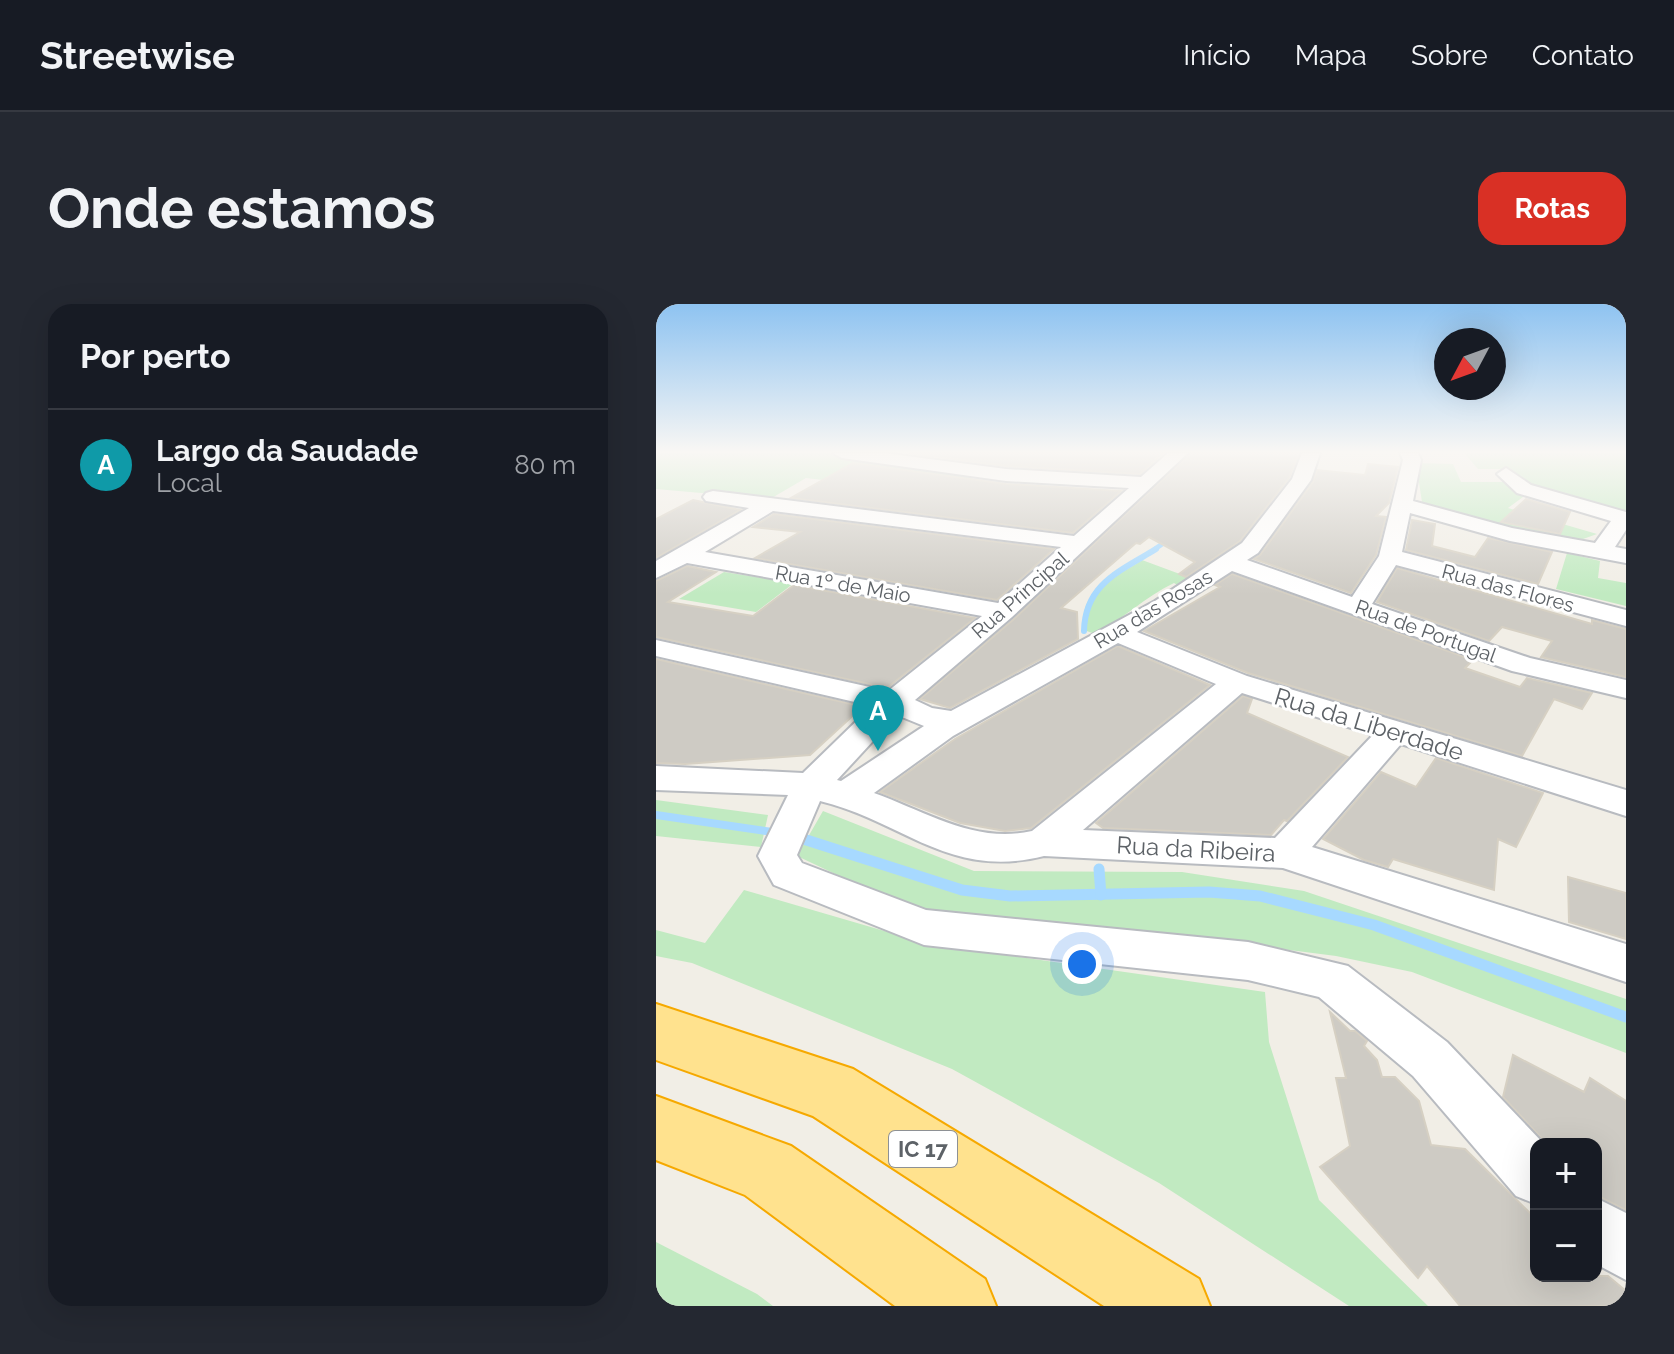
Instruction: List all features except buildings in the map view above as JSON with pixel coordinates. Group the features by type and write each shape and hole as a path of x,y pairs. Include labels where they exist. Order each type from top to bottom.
{"highway":[{"name":"IC 17","path":"656,1032 831,1091 1172,1306"},
{"path":"656,1128 767,1170 958,1306"}],"street":[{"path":"735,500 1080,543"},
{"name":"Rua Principal","path":"806,814 895,702 1003,612 1128,500"},
{"name":"Rua das Rosas","path":"806,814 955,721 1164,606 1250,548 1287,500"},
{"path":"1358,606 1390,556 1403,500"},
{"path":"1561,500 1624,518 1601,552"},
{"path":"656,571 770,504"},
{"path":"1402,504 1510,534 1626,556"},
{"name":"Rua 1º de Maio","path":"683,555 1003,612"},
{"name":"Rua das Flores","path":"1390,556 1626,618"},
{"name":"Rua de Portugal","path":"1229,562 1522,665 1626,689"},
{"name":"Rua da Liberdade","path":"1117,633 1237,682 1626,803"},
{"path":"656,648 895,702 925,717 955,721"},
{"path":"1044,842 1237,682"},
{"path":"1284,853 1393,733"},
{"name":"Rua da Ribeira","path":"656,778 806,814 967,846 1027,849 1044,842 1284,853 1626,963"},
{"path":"806,814 788,874 924,927 1248,961 1332,980 1430,1059 1530,1169"},
{"path":"1602,1232 1626,1250"}],"green space":[{"path":"1519,500 1508,508 1597,534 1572,543 1440,511 1422,502"},
{"path":"1574,500 1626,500 1626,514"},
{"path":"1567,553 1600,561 1598,578 1626,583 1626,606 1556,589"},
{"path":"1142,560 1196,580 1181,587 1174,583 1095,634 1084,630 1084,616 1092,595"},
{"path":"724,572 794,583 756,612 679,599"},
{"path":"656,800 768,815 761,847 656,836"},
{"path":"823,811 974,871 1182,872 1304,891 1626,999 1626,1053 1412,972 1336,956 1179,936 933,920 797,856"},
{"path":"744,890 929,944 1265,992 1269,1042 1319,1200 1428,1306 1349,1306 1159,1183 952,1069 692,963 656,956 656,930 705,943"},
{"path":"656,1242 757,1294 773,1306 656,1306"}],"waterway":[{"path":"1152,551 1171,538"},
{"path":"1084,631 1086,615 1098,590 1118,572 1156,549"},
{"path":"656,815 779,833"},
{"path":"794,836 962,890 1010,896 1101,894"},
{"path":"1099,869 1101,894"},
{"path":"1101,894 1209,892 1260,896 1374,925 1626,1017"}],"place":[{"name":"Largo da Saudade","path":"878,751"}]}
